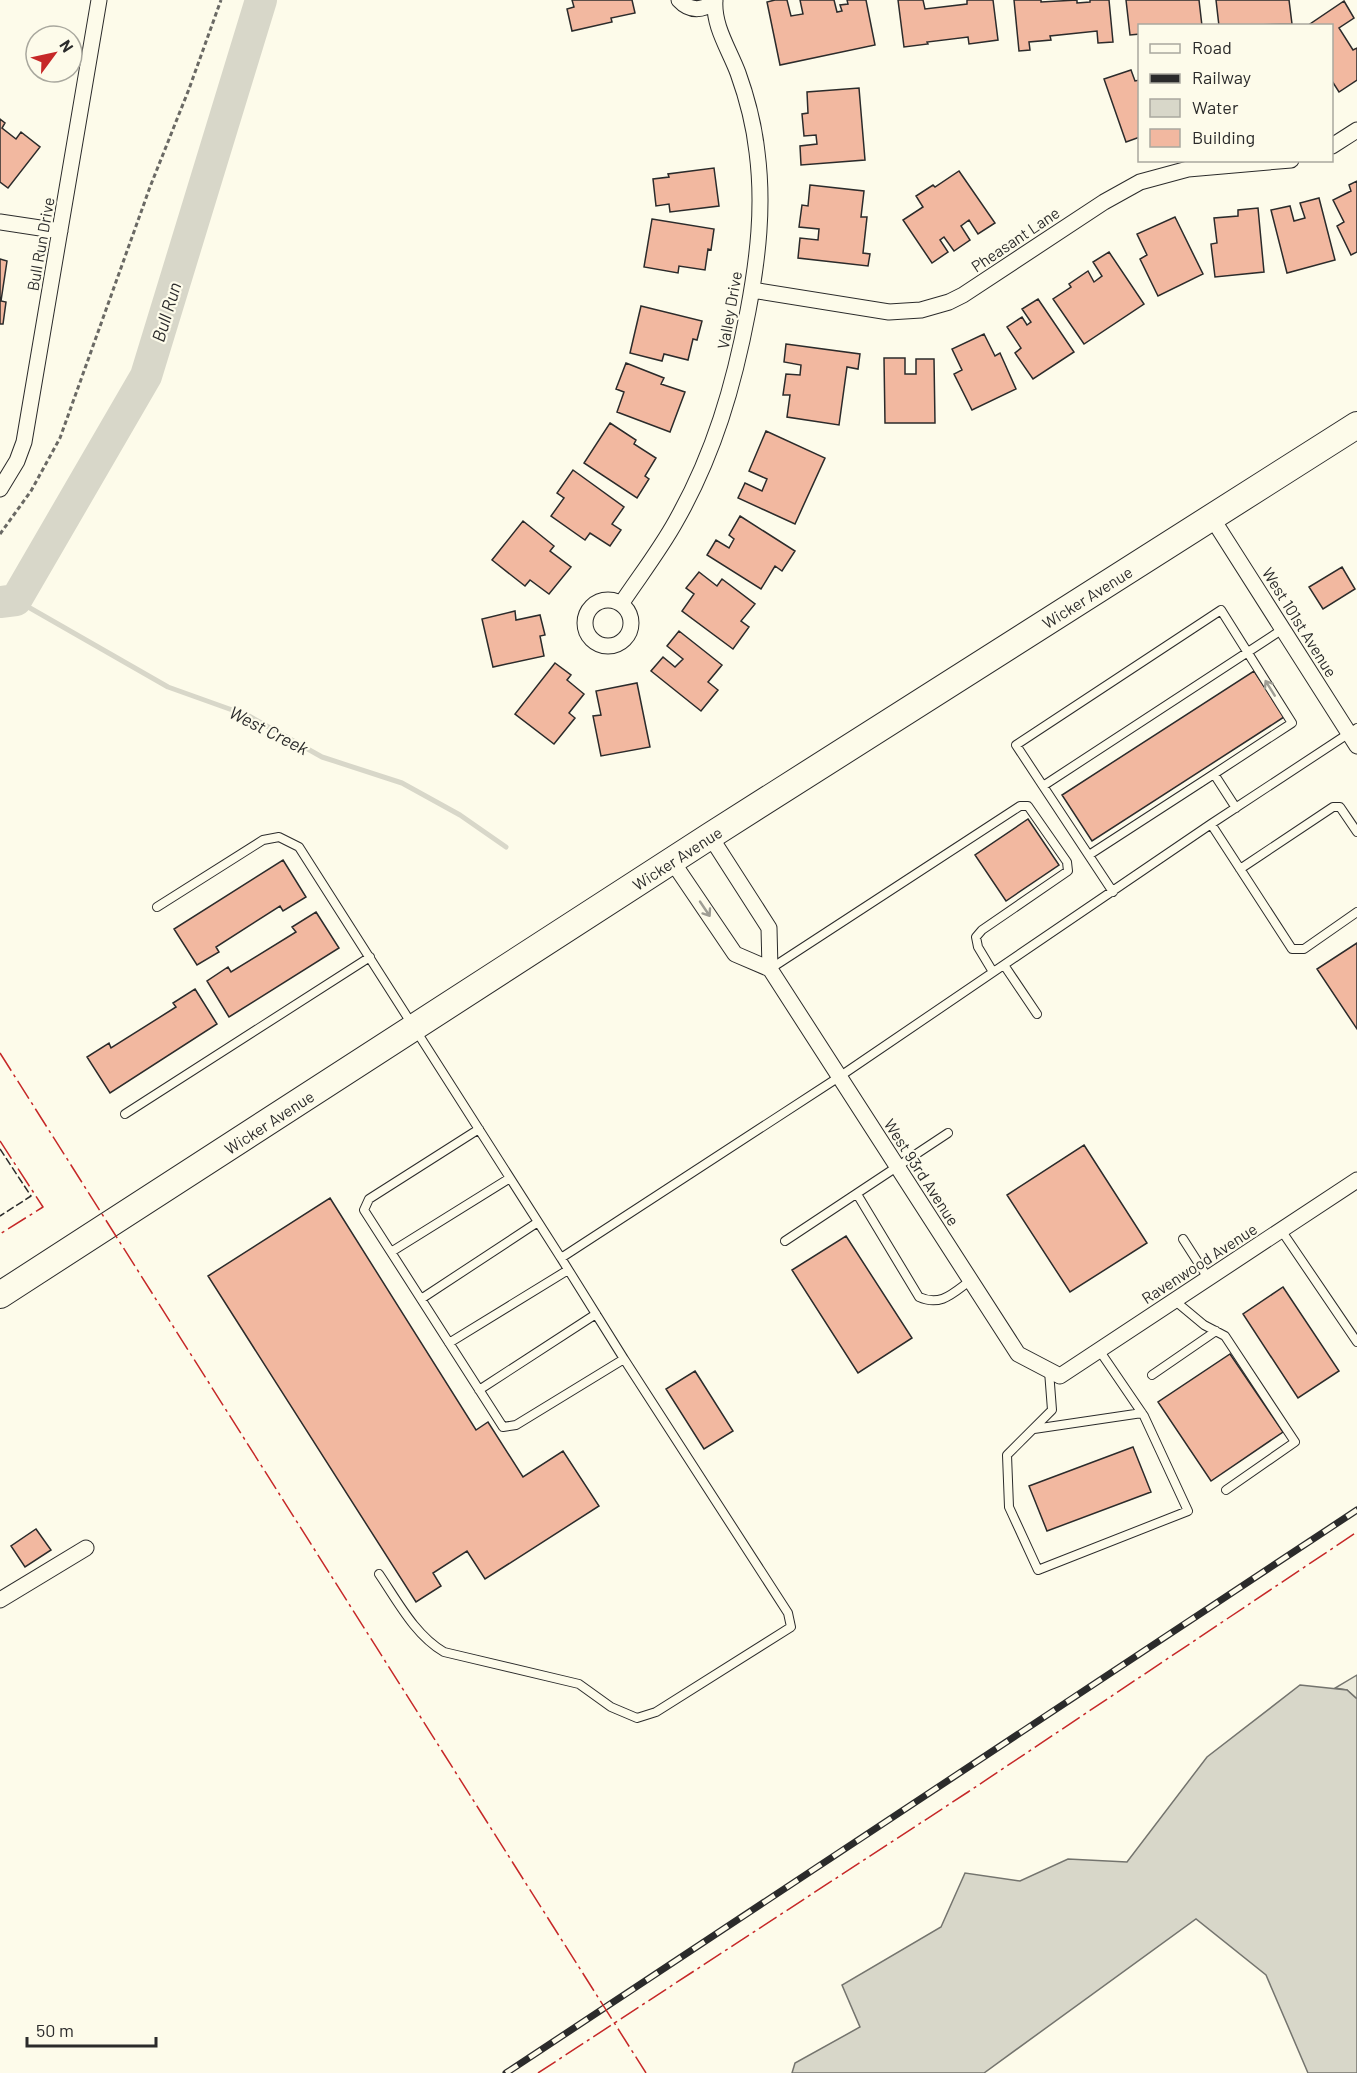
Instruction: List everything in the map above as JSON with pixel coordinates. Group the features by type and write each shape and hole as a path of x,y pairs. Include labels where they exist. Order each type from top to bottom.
{"highway":[{"name":"Wicker Avenue","path":"0,1296 710,836 1357,425"}],"street":[{"name":"Bull Run Drive","path":"0,489 17,461 24,442 99,0"},
{"name":"Valley Drive","path":"679,0 687,7 694,9 703,9 715,0"},
{"name":"Valley Drive","path":"621,604 677,519 716,436 743,343 752,290 760,230 758,155 744,92 714,16 715,0"},
{"path":"1333,145 1357,130"},
{"name":"Pheasant Lane","path":"752,290 889,312 921,310 949,302 963,295 1104,202 1140,182 1188,169 1268,162"},
{"path":"0,222 60,231"},
{"name":"West 101st Avenue","path":"1212,518 1354,736"},
{"path":"672,861 735,954 770,969 769,928 710,836"},
{"name":"West 93rd Avenue","path":"770,969 1018,1354 1055,1373"},
{"name":"Ravenwood Avenue","path":"1055,1373 1099,1350 1357,1180"},
{"path":"0,1600 86,1548"}],"lane":[{"path":"1089,855 1292,723 1221,610 1016,745 1113,892"},
{"path":"1043,786 1283,629"},
{"path":"561,1258 839,1077 1211,824 1354,736"},
{"path":"1214,774 1236,808"},
{"path":"770,969 1020,807 1028,806 1067,862 1068,871 982,930 976,937 978,947 993,972"},
{"path":"1240,869 1333,807 1340,807 1357,832"},
{"path":"1211,824 1292,949 1304,949 1357,912"},
{"path":"157,907 262,840 279,837 299,847 788,1613 791,1627 656,1712 638,1718 611,1707 579,1684 444,1652 430,1644 409,1619 379,1574"},
{"path":"125,1114 370,957"},
{"path":"1004,965 1037,1014"},
{"path":"479,1129 369,1199 364,1210 502,1427 516,1425 624,1359"},
{"path":"785,1241 948,1133"},
{"path":"391,1252 510,1178"},
{"path":"857,1194 919,1297 929,1302 941,1300 971,1280"},
{"path":"421,1299 538,1222"},
{"path":"1281,1230 1357,1342"},
{"path":"1183,1239 1208,1278"},
{"path":"449,1343 568,1270"},
{"path":"1174,1300 1204,1325 1225,1336 1295,1442 1226,1490"},
{"path":"478,1390 596,1314"},
{"path":"1152,1375 1216,1331"},
{"path":"1055,1373 1052,1410 1008,1455 1009,1508 1038,1570 1188,1511 1142,1413 1099,1350"},
{"path":"1034,1429 1142,1413"}],"path":[{"path":"0,534 31,491 60,438 150,187 221,0"}],"shaded area":[{"path":"1357,1675 1357,1699 1347,1690 1335,1688"}],"water":[{"path":"1300,1685 1347,1690 1357,1699 1357,2073 1308,2073 1266,1975 1196,1919 984,2073 792,2073 795,2063 860,2027 842,1985 941,1927 965,1873 1020,1881 1068,1859 1127,1862 1207,1757"}],"building":[{"path":"572,0 632,0 635,13 611,18 612,22 572,31 567,9 574,7"},
{"path":"787,0 791,16 803,14 800,0 834,0 837,12 842,11 840,5 848,4 847,0 866,0 875,45 780,65 767,2"},
{"path":"898,0 923,0 925,9 967,4 967,0 993,0 998,40 969,44 968,37 904,47"},
{"path":"1014,0 1041,0 1041,2 1077,0 1077,3 1109,0 1113,42 1098,43 1097,31 1050,36 1051,40 1029,42 1030,50 1019,51"},
{"path":"1126,0 1199,0 1202,24 1138,24 1138,34 1130,35"},
{"path":"1216,0 1289,0 1292,24 1219,24"},
{"path":"1344,1 1354,18 1339,28 1353,50 1357,48 1357,80 1339,92 1333,83 1333,24 1310,24"},
{"path":"1131,70 1135,81 1138,80 1138,138 1126,142 1104,79"},
{"path":"859,88 865,160 801,165 800,146 817,144 816,135 804,136 802,114 808,113 807,92"},
{"path":"0,119 5,123 2,128 16,139 21,132 40,147 8,188 0,182"},
{"path":"714,168 719,206 670,212 669,204 656,206 653,179 669,177 668,174"},
{"path":"959,171 995,223 978,234 969,220 961,226 970,240 954,251 944,237 940,240 948,252 932,263 903,220 923,207 916,196"},
{"path":"1357,181 1357,252 1351,255 1337,226 1344,222 1333,200 1351,191 1349,185"},
{"path":"810,185 864,191 861,217 867,217 863,253 870,254 868,266 798,258 800,238 818,240 819,229 799,227 802,205 808,206"},
{"path":"1319,198 1335,260 1287,273 1271,210 1290,206 1294,221 1305,218 1300,203"},
{"path":"1258,208 1264,272 1215,277 1211,244 1217,243 1214,218 1238,216 1238,210"},
{"path":"1175,217 1203,274 1158,296 1140,259 1147,255 1137,234"},
{"path":"652,219 714,229 705,270 679,266 678,273 644,267"},
{"path":"1109,252 1144,304 1084,344 1053,299 1071,287 1069,284 1088,271 1094,282 1102,276 1093,262"},
{"path":"0,259 7,261 1,301 6,302 3,324 0,324"},
{"path":"1038,299 1074,352 1033,379 1015,353 1021,348 1007,327 1022,317 1027,325 1031,322 1022,309"},
{"path":"641,306 702,321 697,340 693,339 688,360 664,354 662,361 630,353"},
{"path":"984,334 995,356 1000,353 1016,389 972,410 954,374 962,370 952,349"},
{"path":"786,344 860,354 858,369 847,367 839,425 787,417 790,395 783,395 786,374 800,375 801,365 784,362"},
{"path":"884,358 905,358 905,374 916,374 916,359 934,359 935,423 885,423"},
{"path":"626,363 664,378 661,384 685,392 670,432 617,412 624,392 616,389"},
{"path":"610,423 636,440 634,444 656,458 645,476 649,479 637,498 584,463"},
{"path":"766,431 825,458 795,524 738,498 745,483 762,491 767,479 749,471"},
{"path":"573,470 624,507 612,524 621,530 610,546 590,533 585,540 551,516 564,498 557,493"},
{"path":"740,516 795,551 782,571 775,566 761,589 707,555 716,540 729,548 734,539 729,535"},
{"path":"523,521 554,546 550,551 571,567 549,594 530,580 525,586 492,560"},
{"path":"1342,567 1355,589 1323,609 1309,587"},
{"path":"699,572 717,586 722,579 755,604 741,621 749,627 733,649 682,611 694,594 686,588"},
{"path":"515,611 516,620 540,615 545,635 540,636 544,656 493,667 482,619"},
{"path":"679,631 722,665 708,682 718,690 701,711 651,671 663,657 675,667 683,659 667,646"},
{"path":"555,663 571,675 567,680 584,694 569,713 575,718 554,744 515,714"},
{"path":"1254,671 1284,717 1092,841 1062,795"},
{"path":"637,683 650,747 601,756 593,716 601,715 596,691"},
{"path":"1028,819 1059,865 1006,901 975,855"},
{"path":"283,860 306,897 283,911 280,906 216,947 219,952 197,965 174,929"},
{"path":"316,912 339,948 229,1017 207,981 228,967 231,972 296,932 292,927"},
{"path":"1357,943 1357,1029 1317,969"},
{"path":"195,989 217,1024 110,1093 87,1057 109,1043 111,1048 176,1007 173,1003"},
{"path":"1084,1145 1147,1243 1070,1292 1007,1195"},
{"path":"330,1198 476,1430 488,1422 523,1477 563,1451 599,1506 485,1579 467,1551 433,1573 441,1586 416,1602 208,1276"},
{"path":"846,1236 912,1338 858,1373 792,1270"},
{"path":"1283,1287 1339,1371 1298,1398 1243,1314"},
{"path":"1230,1354 1283,1432 1211,1481 1158,1402"},
{"path":"695,1371 733,1431 704,1449 666,1389"},
{"path":"1133,1447 1151,1492 1047,1531 1029,1486"},
{"path":"36,1529 51,1550 25,1567 11,1546"}],"waterway":[{"name":"Bull Run","path":"0,602 16,600 146,376 261,0"},
{"name":"West Creek","path":"16,600 168,687 249,716 322,757 402,783 460,815 506,847"}],"railway":[{"path":"506,2073 1357,1510"}],"fence":[{"path":"0,1149 31,1196 0,1216"}],"power":[{"path":"0,1053 646,2073"},
{"path":"0,1141 43,1207 0,1234"},
{"path":"538,2073 968,1792 1357,1532"}]}
